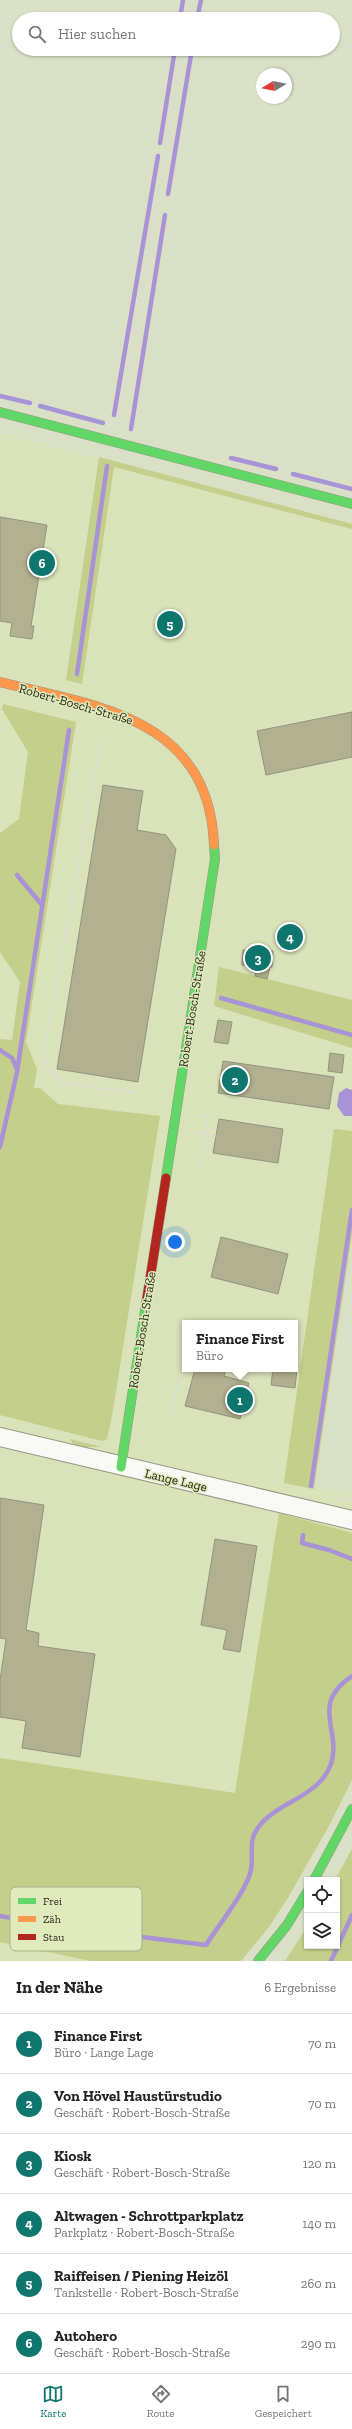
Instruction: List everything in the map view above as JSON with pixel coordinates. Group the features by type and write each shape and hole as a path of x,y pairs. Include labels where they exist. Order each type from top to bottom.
{"street":[{"path":"0,412 352,504"},
{"name":"Robert-Bosch-Straße","path":"0,682 107,710 138,721 164,738 186,760 205,796 213,822 215,859 121,1467"},
{"name":"Lange Lage","path":"0,1437 121,1467 352,1520"},
{"path":"316,1877 352,1809"},
{"path":"258,1961 287,1925 304,1897"}],"path":[{"path":"189,12 191,0"},
{"path":"116,442 181,56"},
{"path":"101,741 44,1053 50,1073 61,1083 131,1092"},
{"path":"201,1168 208,1118 204,1117 205,1114"},
{"path":"173,1129 216,1136"},
{"path":"170,1414 179,1375"}],"shaded area":[{"path":"0,433 115,462 115,467 352,529 352,1166 305,1488 352,1491 352,1780 329,1826 289,1896 269,1927 241,1961 0,1961"},
{"path":"346,1088 352,1090 352,1116 344,1116 337,1106 339,1093"}],"green space":[{"path":"99,457 352,524 352,529 114,467 82,684 66,680"},
{"path":"3,704 76,722 26,1042 37,1069 34,1088 40,1088 58,1104 160,1116 112,1416 107,1439 102,1441 0,1415 0,1039 12,1040 20,982 0,952 0,833 19,819 28,752 2,709"},
{"path":"219,967 352,1000 352,1048 214,1006"},
{"path":"334,1129 352,1131 352,1235 314,1489 284,1483"},
{"path":"70,1439 102,1447 75,1447"},
{"path":"279,1513 352,1533 352,1780 329,1826 289,1896 269,1927 241,1961 91,1961 43,1951 142,1951 142,1887 10,1887 10,1944 0,1942 0,1758 235,1793"},
{"path":"352,1849 352,1961 285,1961 304,1932 304,1949 340,1949 340,1877 337,1877"}],"building":[{"path":"0,517 47,525 31,626 34,626 32,639 10,636 12,623 0,621"},
{"path":"165,615 178,618 174,634 161,630"},
{"path":"352,712 352,757 266,775 257,731"},
{"path":"103,785 143,791 137,830 166,835 176,849 138,1082 57,1069"},
{"path":"243,950 273,951 272,967 270,967 267,979 255,976 257,966 242,965"},
{"path":"218,1020 232,1022 228,1044 214,1042"},
{"path":"330,1053 344,1055 342,1073 328,1071"},
{"path":"223,1061 334,1077 329,1109 218,1093"},
{"path":"219,1119 283,1129 278,1163 213,1153"},
{"path":"221,1237 288,1254 278,1294 211,1277"},
{"path":"194,1372 225,1372 224,1376 249,1383 240,1419 185,1406"},
{"path":"273,1372 297,1372 295,1388 271,1385"},
{"path":"0,1498 44,1505 26,1630 39,1633 38,1646 95,1654 80,1757 22,1748 26,1721 0,1717 0,1680 6,1639 0,1638"},
{"path":"215,1539 257,1546 240,1652 223,1649 227,1630 201,1625"}],"waterway":[{"path":"181,12 183,0"},
{"path":"198,12 201,0"},
{"path":"160,143 174,56"},
{"path":"168,194 191,56"},
{"path":"114,415 158,156"},
{"path":"131,429 165,215"},
{"path":"0,396 30,403"},
{"path":"40,406 103,423"},
{"path":"231,458 276,469"},
{"path":"77,674 107,466"},
{"path":"293,474 352,489"},
{"path":"0,1147 17,1072 69,730"},
{"path":"17,875 42,905"},
{"path":"221,998 352,1035"},
{"path":"0,1050 12,1058 17,1069"},
{"path":"311,1486 352,1210"},
{"path":"303,1535 302,1543 329,1550 352,1559"},
{"path":"142,1937 206,1945 238,1898 248,1878 252,1864 253,1839 257,1829 275,1812 307,1793 325,1776 331,1764 333,1751 329,1707 332,1697 339,1687 352,1676"},
{"path":"331,1961 352,1915"},
{"path":"0,1916 10,1918"}],"traffic: fast":[{"path":"0,412 352,504"},
{"path":"166,1178 215,859 214,845"},
{"path":"121,1467 146,1304"},
{"path":"316,1877 352,1809"},
{"path":"258,1961 287,1925 304,1897"}],"traffic: slow":[{"path":"0,682 74,700 109,711 142,725 170,744 192,769 207,803 214,845"}],"traffic: jam":[{"path":"146,1304 166,1178"}],"place":[{"name":"Autohero","path":"42,563"},
{"name":"Raiffeisen / Piening Heizöl","path":"170,624"},
{"name":"Altwagen - Schrottparkplatz","path":"290,937"},
{"name":"Kiosk","path":"258,958"},
{"name":"Von Hövel Haustürstudio","path":"235,1080"},
{"name":"Finance First","path":"240,1400"}]}
